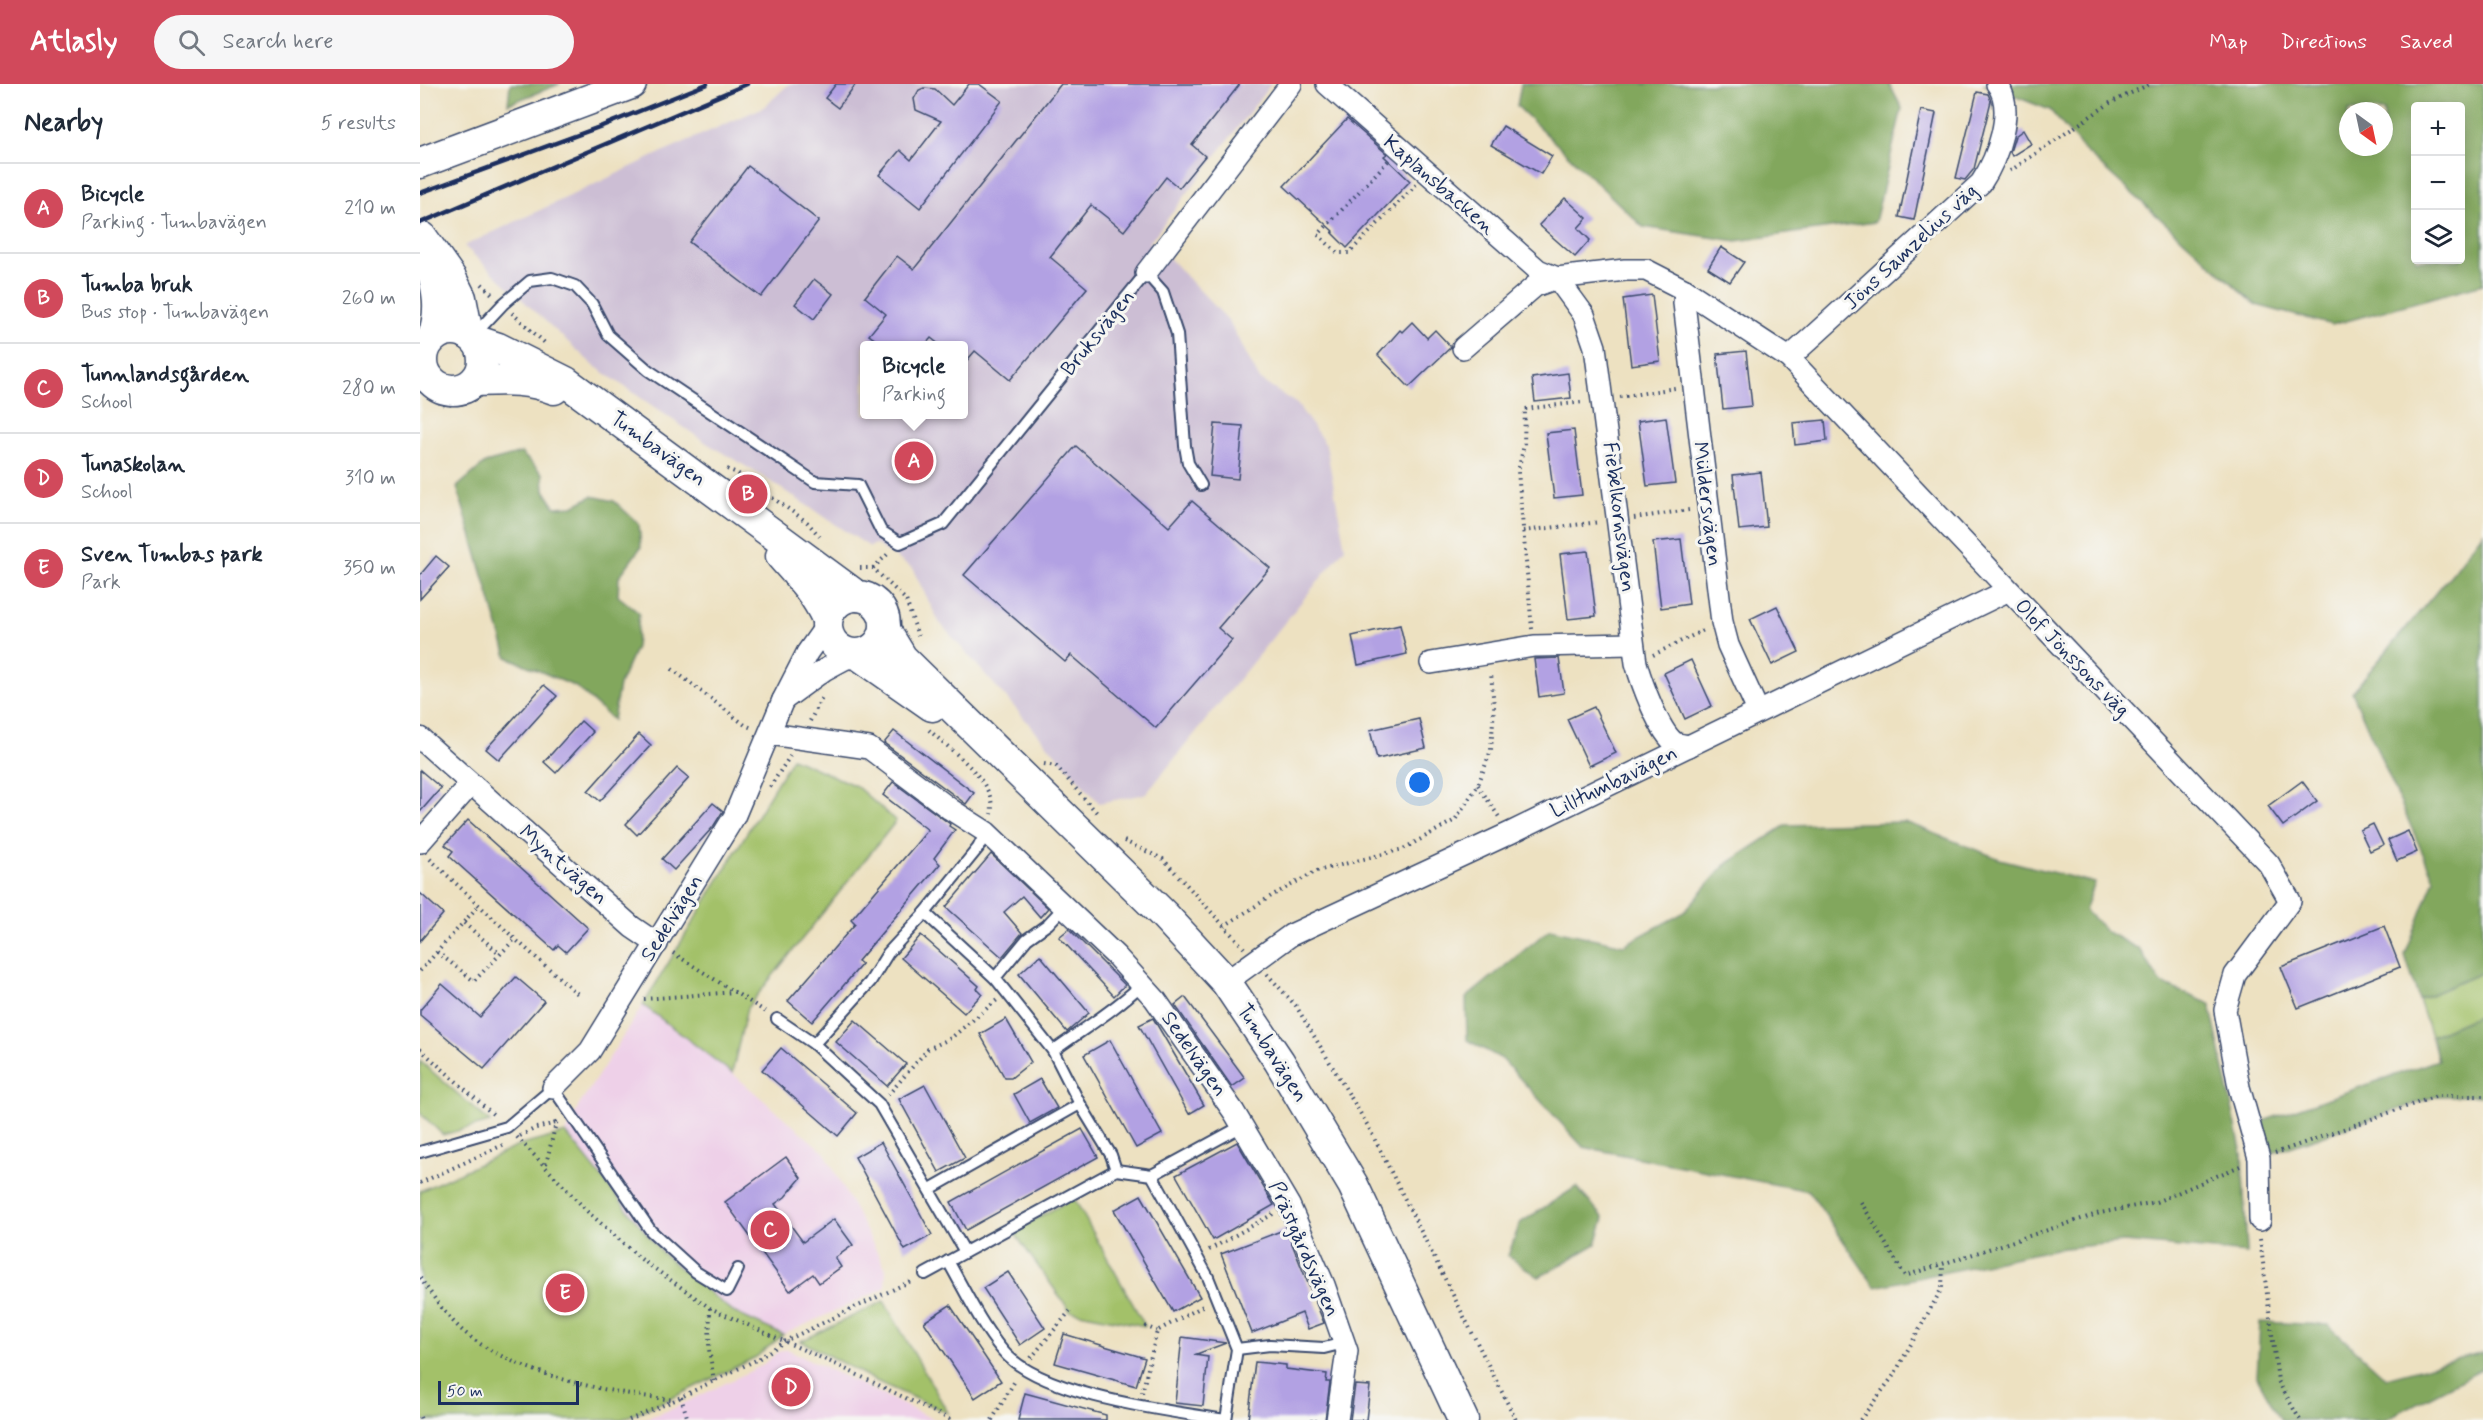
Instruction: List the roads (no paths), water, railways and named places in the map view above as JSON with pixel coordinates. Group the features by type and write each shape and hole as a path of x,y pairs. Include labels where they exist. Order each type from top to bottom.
{"main road":[{"path":"420,163 631,84"},
{"path":"422,237 451,278 461,298 473,337 484,360 482,370 474,381 456,390 427,382 428,376 423,356 440,304 437,284 422,237"},
{"path":"427,343 452,331 473,337"},
{"name":"Tumbavägen","path":"473,337 566,382 857,596"},
{"name":"Tumbavägen","path":"474,381 514,379 540,383 558,391 777,551 807,583 820,602 827,622"},
{"path":"857,596 874,601 880,609 885,630 877,646 855,655 835,647 828,636 827,622 831,609 837,602 846,597 857,596"},
{"name":"Tumbavägen","path":"885,630 902,657 1164,915 1226,982 1280,1061 1353,1185 1462,1420"},
{"name":"Tumbavägen","path":"855,655 994,747"}],"street":[{"name":"Bruksvägen","path":"1146,273 1291,84"},
{"name":"Kaplansbacken","path":"1327,84 1426,174 1538,270 1557,278"},
{"name":"Jöns Samzelius väg","path":"1789,358 1982,183 1990,170 2007,109 2002,90 1997,84"},
{"name":"Olof Jönssons väg","path":"1463,348 1534,286 1557,278 1625,270 1646,270 1685,290 1789,358 2007,591 2269,864 2290,902 2235,975 2225,1010 2239,1087 2259,1158 2260,1220"},
{"name":"Fiebelkornsvägen","path":"1557,278 1584,315 1592,332 1604,399 1631,611 1634,653 1652,707 1668,735 1676,743 1689,746"},
{"name":"Müldersvägen","path":"1685,290 1684,303 1722,622 1728,645 1758,711"},
{"name":"Lilltumbavägen","path":"1226,982 1291,935 1510,833 2007,591"},
{"name":"Sedelvägen","path":"553,1088 590,1051 734,818 783,700 807,653 827,622"},
{"path":"1431,663 1534,646 1634,653"},
{"path":"783,700 824,670 855,655"},
{"name":"Sedelvägen","path":"770,735 869,748 950,809 986,832 1116,956 1155,999 1242,1126"},
{"name":"Myntvägen","path":"420,738 470,785 632,927 657,944"},
{"path":"425,850 470,785"},
{"name":"Prästgårdsvägen","path":"1242,1126 1289,1205 1324,1285 1347,1351 1337,1420"}],"lane":[{"path":"1146,273 1164,292 1177,334 1185,446 1188,463 1201,485"},
{"name":"Bruksvägen","path":"473,337 503,304 530,281 552,278 575,286 592,304 608,335 648,370 815,483 858,485 881,531 900,543 943,524 1146,273"},
{"path":"814,1044 870,982 888,953 925,913 978,848 986,832"},
{"path":"995,978 1027,939 1048,924 1064,907"},
{"path":"925,913 995,978 1053,1051 1080,1104 1111,1155 1116,1170"},
{"path":"1053,1051 1099,1017 1121,1004 1141,985"},
{"path":"777,1019 814,1044 879,1104 965,1252"},
{"path":"420,1152 507,1127 553,1088 651,1231 672,1252 696,1272 727,1291 738,1269"},
{"path":"930,1190 1080,1104"},
{"path":"925,1274 1116,1170 1152,1175 1242,1126"},
{"path":"948,1261 1003,1351 1022,1369 1073,1389 1139,1407 1226,1420 1237,1349 1208,1277 1152,1175"},
{"name":"Prästgårdsvägen","path":"1237,1349 1270,1345 1324,1348 1344,1342"}],"railway":[{"path":"420,193 602,126 707,84"},
{"path":"420,223 747,84"}],"place":[{"name":"Bicycle","path":"914,461"},
{"name":"Tumba bruk","path":"748,494"},
{"name":"Tunnlandsgården","path":"770,1230"},
{"name":"Sven Tumbas park","path":"565,1293"},
{"name":"Tunaskolan","path":"791,1387"}]}
